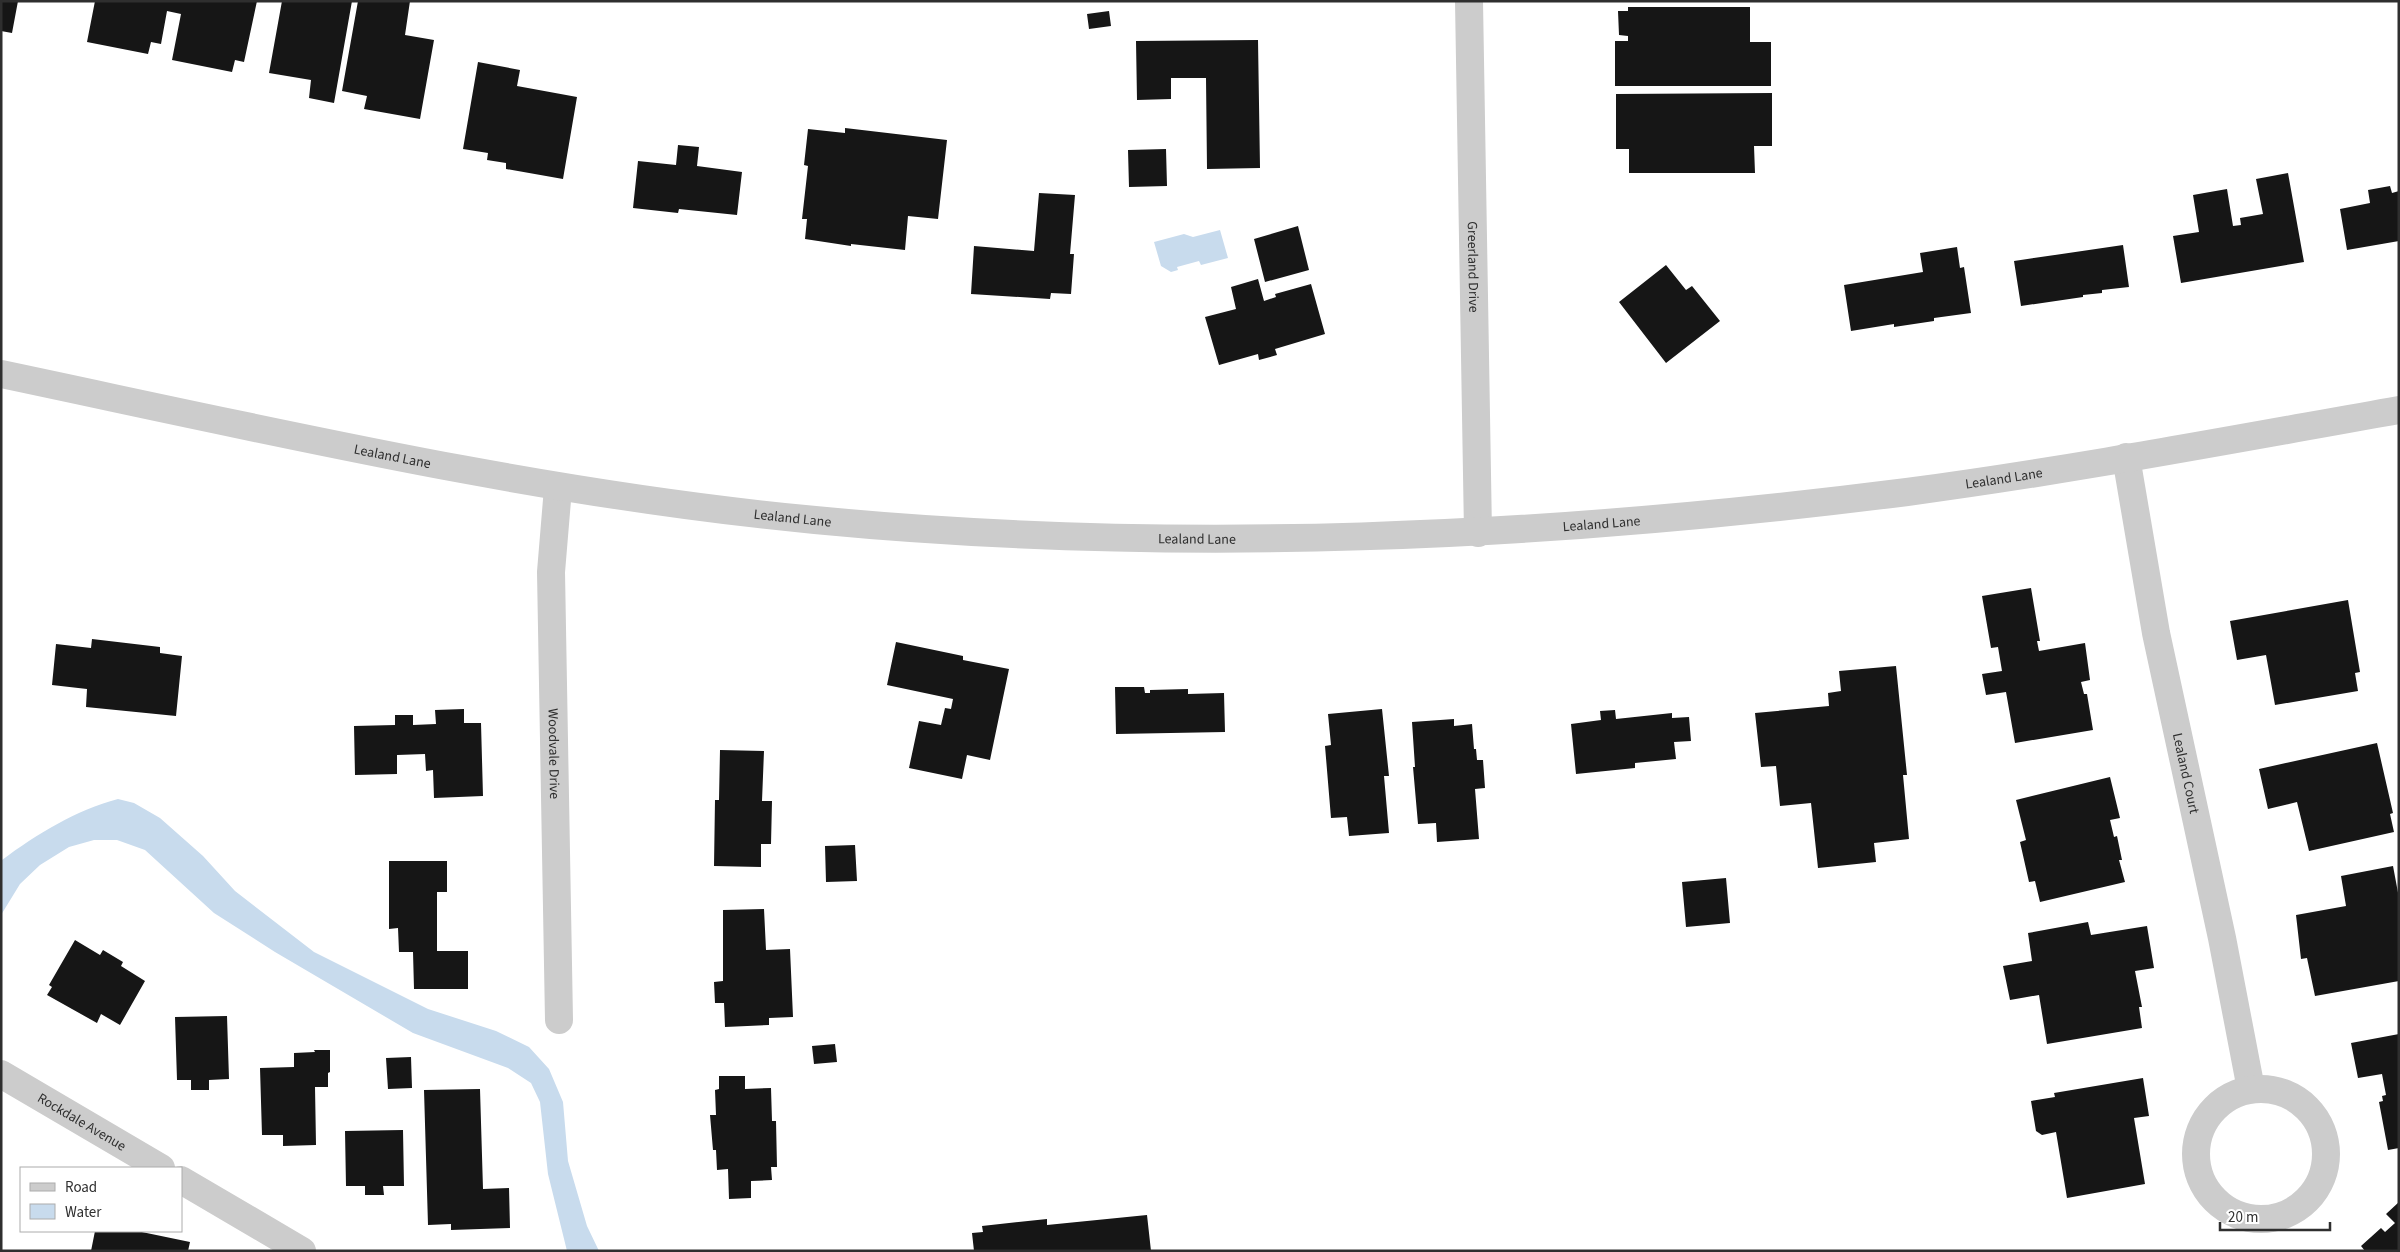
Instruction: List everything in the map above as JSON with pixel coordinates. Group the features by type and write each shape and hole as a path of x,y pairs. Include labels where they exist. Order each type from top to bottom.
{"street":[{"name":"Greerland Drive","path":"1469,1 1478,533"},
{"name":"Lealand Lane","path":"1,374 558,488 678,505 811,520 1067,537 1256,539 1478,533 1618,523 1830,501 1975,482 2126,458 2399,410"},
{"name":"Lealand Court","path":"2126,458 2156,633 2222,938 2251,1089"},
{"name":"Woodvale Drive","path":"558,488 551,572 559,1020"},
{"name":"Rockdale Avenue","path":"1,1074 160,1167"},
{"path":"2251,1089 2276,1090 2301,1102 2318,1121 2325,1142 2325,1167 2314,1192 2297,1208 2286,1214 2269,1218 2244,1217 2232,1212 2218,1202 2201,1179 2196,1158 2200,1131 2210,1113 2227,1098 2251,1089"},
{"path":"182,1181 302,1251"}],"water":[{"path":"1220,230 1228,258 1201,265 1199,261 1177,267 1178,270 1171,272 1161,266 1154,242 1184,234 1193,237"},
{"path":"118,799 134,803 160,818 203,856 235,891 314,952 428,1009 496,1031 529,1047 549,1069 563,1102 568,1161 587,1226 599,1251 567,1251 548,1174 540,1102 531,1083 508,1068 413,1033 275,952 214,913 145,850 117,840 94,840 69,847 40,865 20,884 1,915 2,860 29,841 72,816"}],"building":[{"path":"1,1 18,1 12,33 1,31"},
{"path":"95,1 257,1 244,62 235,60 232,72 172,60 181,14 167,11 161,44 151,42 148,54 87,42"},
{"path":"282,1 352,1 334,103 309,98 311,80 269,73"},
{"path":"358,1 410,1 405,35 434,40 420,119 364,109 367,96 342,91"},
{"path":"1628,7 1750,7 1750,42 1771,42 1771,86 1615,86 1615,41 1628,41 1628,36 1619,35 1618,11 1628,11"},
{"path":"1109,11 1111,26 1089,29 1087,14"},
{"path":"1258,40 1260,168 1207,169 1206,78 1171,78 1171,99 1137,100 1136,41"},
{"path":"478,62 520,70 517,86 577,97 563,179 506,169 506,163 487,160 488,153 463,149"},
{"path":"1772,93 1772,146 1754,146 1755,173 1629,173 1629,149 1616,149 1616,94"},
{"path":"845,128 947,140 938,219 908,216 905,250 851,244 851,246 805,239 807,219 802,219 808,166 804,165 808,129 845,133"},
{"path":"678,145 699,147 697,166 742,172 737,215 679,209 678,213 633,208 638,161 676,165"},
{"path":"1166,149 1167,186 1129,187 1128,150"},
{"path":"2288,173 2304,262 2181,283 2173,236 2199,232 2193,195 2227,189 2233,226 2241,225 2240,218 2263,214 2256,179"},
{"path":"2390,186 2392,193 2399,191 2399,241 2347,250 2340,209 2370,203 2368,190"},
{"path":"1039,193 1075,195 1070,254 1074,254 1071,294 1051,293 1050,299 971,294 974,246 1034,251"},
{"path":"1298,226 1309,270 1265,282 1254,239"},
{"path":"2123,245 2129,287 2102,290 2102,293 2083,295 2083,297 2021,306 2014,261"},
{"path":"1957,247 1960,268 1964,267 1971,313 1934,318 1934,321 1894,327 1894,324 1851,331 1844,285 1923,272 1920,253"},
{"path":"1666,265 1686,290 1692,286 1720,321 1666,363 1619,302"},
{"path":"1258,279 1264,301 1276,297 1275,294 1311,284 1325,334 1275,349 1277,355 1259,360 1258,354 1219,365 1205,317 1236,309 1231,287"},
{"path":"2031,588 2040,641 2037,641 2039,651 2085,643 2090,680 2081,682 2084,694 2087,694 2093,730 2015,743 2006,692 1986,695 1982,674 2002,671 1998,647 1991,648 1982,596"},
{"path":"2348,600 2360,672 2355,673 2358,691 2275,705 2266,655 2237,660 2230,621"},
{"path":"92,639 160,647 160,653 182,656 176,716 86,707 87,689 52,685 56,644 91,648"},
{"path":"896,642 963,656 963,660 1009,669 990,760 967,755 962,779 909,768 919,721 941,725 945,708 951,709 953,699 887,685"},
{"path":"1896,666 1907,775 1903,775 1909,839 1874,843 1876,862 1818,868 1811,803 1780,806 1776,766 1761,767 1755,713 1829,706 1828,693 1841,691 1839,671"},
{"path":"1115,687 1144,687 1145,693 1150,693 1150,690 1188,689 1188,694 1224,693 1225,732 1116,734"},
{"path":"464,709 464,723 481,723 483,796 434,798 433,770 426,771 425,754 397,755 397,774 355,775 354,726 395,725 395,715 413,715 413,725 436,724 435,710"},
{"path":"1382,709 1389,776 1384,776 1389,833 1349,836 1347,817 1331,818 1325,746 1331,745 1328,714"},
{"path":"1615,710 1616,719 1672,713 1672,718 1689,717 1691,741 1674,742 1676,759 1635,763 1635,768 1576,774 1571,724 1601,720 1600,711"},
{"path":"1454,719 1454,726 1472,724 1477,760 1483,760 1485,788 1475,789 1479,839 1437,842 1436,823 1418,824 1413,767 1415,767 1412,722"},
{"path":"2377,743 2393,813 2390,814 2394,832 2309,851 2297,802 2268,809 2259,769"},
{"path":"720,750 764,751 762,801 772,801 771,844 761,844 761,867 714,866 715,800 719,800"},
{"path":"2110,777 2120,818 2110,820 2114,837 2117,836 2122,860 2119,860 2125,882 2040,902 2035,881 2029,882 2020,842 2026,840 2016,800"},
{"path":"855,845 857,881 826,882 825,846"},
{"path":"389,861 447,861 447,892 437,892 437,951 468,951 468,989 414,989 413,952 399,952 398,928 389,929"},
{"path":"2393,866 2399,898 2399,981 2315,996 2307,958 2301,959 2296,915 2346,906 2341,876"},
{"path":"1726,878 1730,923 1686,927 1682,882"},
{"path":"764,909 766,950 790,949 793,1017 769,1018 769,1025 725,1027 724,1003 715,1003 714,982 723,981 723,910"},
{"path":"2088,922 2091,935 2147,926 2154,968 2135,971 2142,1007 2139,1007 2142,1028 2047,1044 2039,995 2010,1000 2003,966 2032,961 2028,933"},
{"path":"75,940 100,955 103,950 123,962 121,966 145,981 120,1025 101,1014 97,1023 47,995 52,987 49,985"},
{"path":"227,1016 229,1079 209,1080 209,1090 191,1090 191,1080 177,1080 175,1017"},
{"path":"2399,1034 2399,1148 2388,1150 2379,1102 2383,1101 2382,1096 2386,1095 2382,1074 2358,1078 2351,1043"},
{"path":"835,1044 837,1062 814,1064 812,1046"},
{"path":"314,1050 330,1050 328,1087 315,1087 316,1145 283,1146 283,1135 262,1135 260,1068 294,1067 294,1053 315,1052"},
{"path":"411,1057 412,1088 388,1089 386,1058"},
{"path":"719,1076 745,1076 745,1089 771,1088 772,1121 776,1121 777,1167 771,1167 772,1180 751,1181 751,1198 729,1199 728,1169 717,1170 716,1150 713,1150 710,1115 716,1115 715,1090 719,1089"},
{"path":"2143,1078 2149,1116 2134,1118 2145,1184 2067,1198 2056,1132 2042,1135 2036,1131 2031,1101 2055,1097 2054,1093"},
{"path":"480,1089 483,1189 509,1188 510,1228 451,1230 451,1224 428,1225 424,1090"},
{"path":"403,1130 404,1186 383,1186 384,1195 365,1195 365,1186 346,1186 345,1131"},
{"path":"2399,1202 2399,1251 2365,1251 2361,1246 2381,1228 2385,1232 2395,1223 2386,1214"},
{"path":"1147,1215 1151,1251 974,1251 972,1233 983,1232 982,1226 1047,1219 1047,1225"},
{"path":"95,1232 142,1232 190,1242 188,1251 91,1251"}]}
